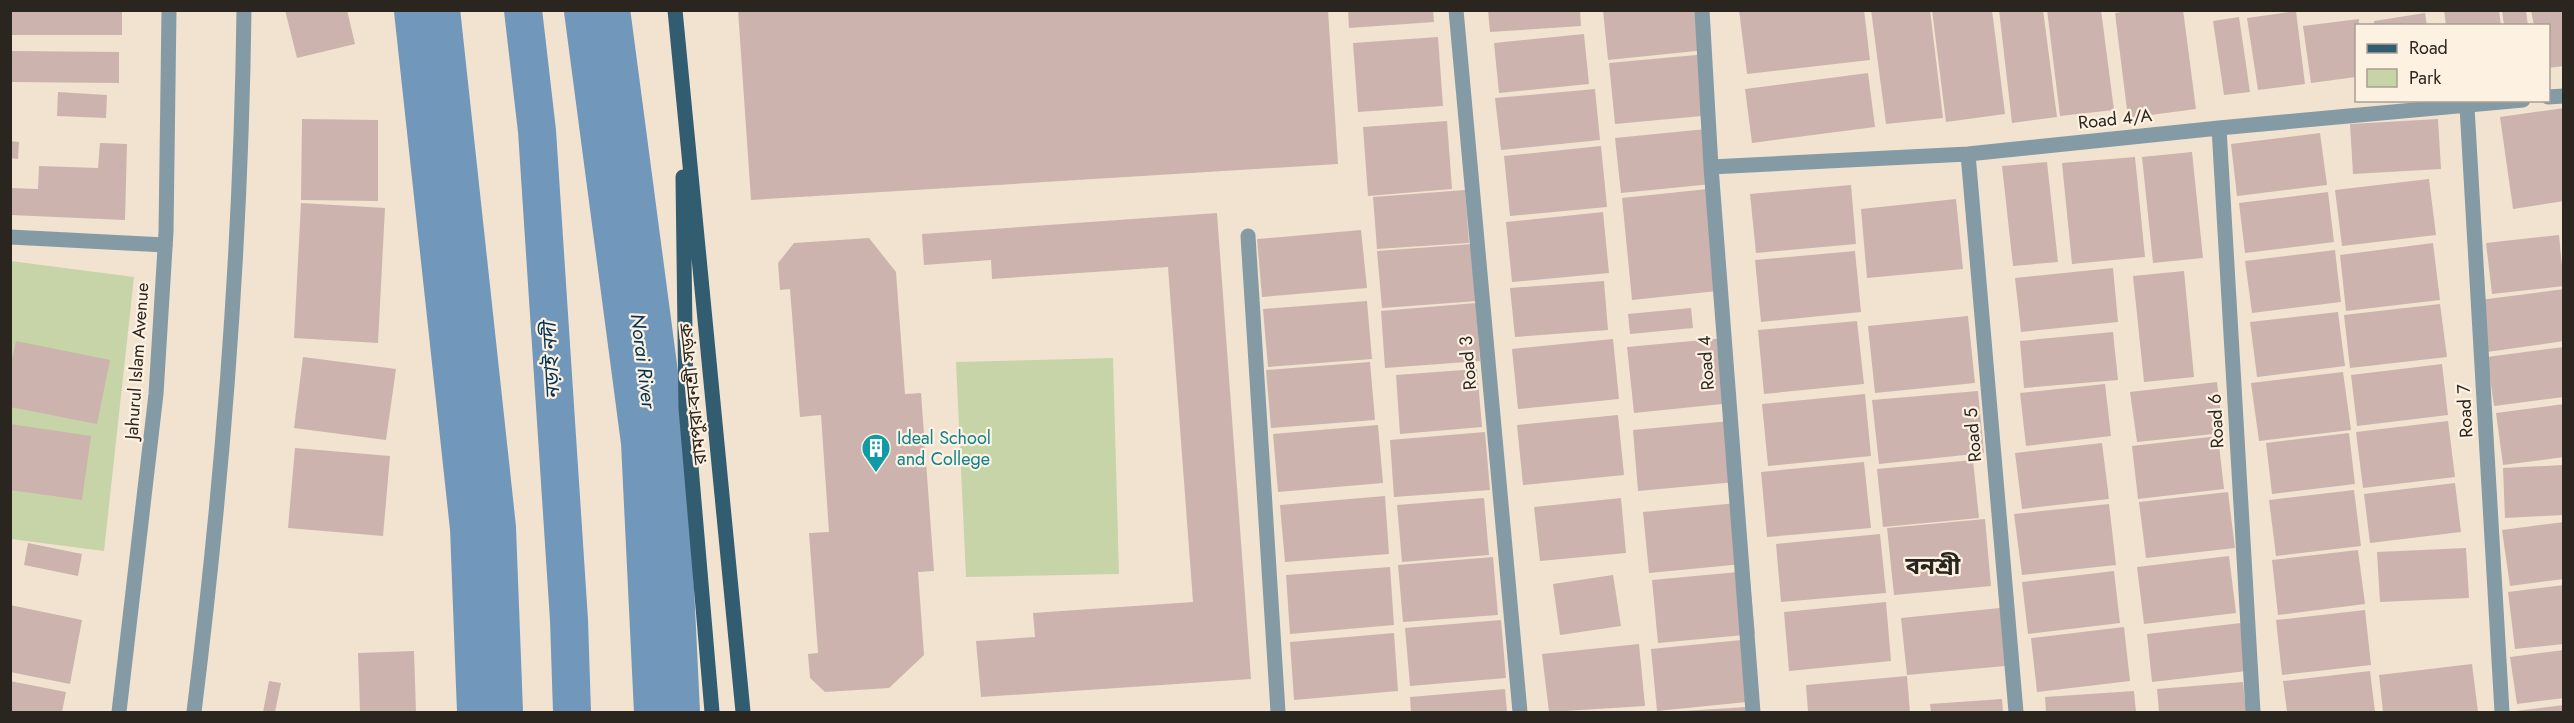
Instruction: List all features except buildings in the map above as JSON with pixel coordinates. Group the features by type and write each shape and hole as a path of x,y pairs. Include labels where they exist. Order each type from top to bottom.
{"main road":[{"name":"রামপুরা-বনশ্রী সড়ক","path":"675,10 743,712"},
{"name":"রামপুরা-বনশ্রী সড়ক","path":"681,72 686,408 712,712"}],"street":[{"name":"Jahurul Islam Avenue","path":"119,712 156,394 165,245 170,10"},
{"path":"194,712 211,580 230,331 243,94 244,10"},
{"name":"Road 3","path":"1456,10 1520,712"},
{"name":"Road 4","path":"1702,10 1711,166 1753,712"},
{"name":"Road 4/A","path":"1711,166 1968,154 2507,102"},
{"name":"Road 7","path":"2467,107 2502,712"},
{"name":"Road 6","path":"2219,128 2253,712"},
{"name":"Road 5","path":"1968,154 2016,712"},
{"path":"1248,236 1278,712"},
{"path":"10,237 165,245"}],"green space":[{"path":"11,261 134,277 104,551 11,539"},
{"path":"1113,358 1119,574 966,577 956,362"}],"waterway":[{"name":"Norai River","path":"427,10 483,528 490,712"},
{"name":"নড়াই নদী","path":"523,10 537,131 569,620 572,712"},
{"name":"Norai River","path":"597,10 654,442 667,712"}],"place":[{"name":"Ideal School and College","path":"876,474"}],"district":[{"name":"বনশ্রী","path":"1933,565"}]}
